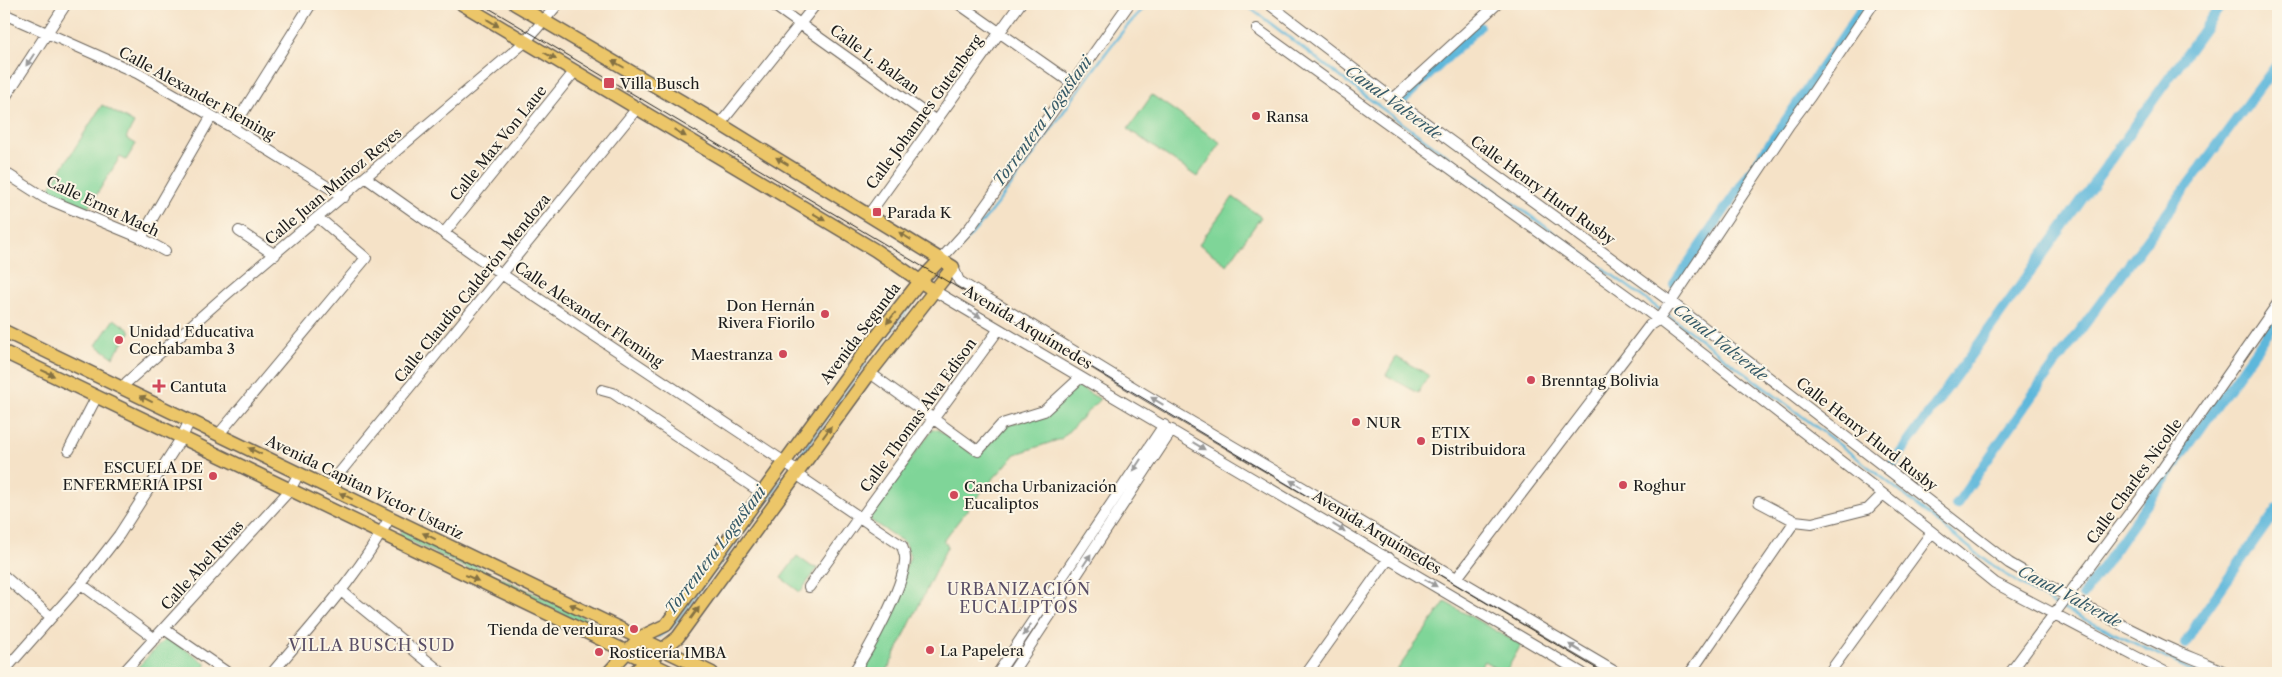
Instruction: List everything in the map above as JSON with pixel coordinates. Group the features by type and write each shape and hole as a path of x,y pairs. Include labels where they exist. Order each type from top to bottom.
{"main road":[{"name":"Avenida Arquímedes","path":"462,4 638,107 921,280 933,290"},
{"name":"Avenida Arquímedes","path":"515,4 720,124 953,267"},
{"name":"Avenida Segunda","path":"608,673 640,638 666,625 866,350 921,280 941,259"},
{"path":"633,673 678,637 870,373 933,290 953,267"},
{"name":"Avenida Capitan Víctor Ustariz","path":"4,331 712,673"},
{"path":"4,352 673,673"},
{"path":"610,643 621,634 620,628"},
{"path":"673,673 673,663 684,660"}],"street":[{"path":"4,99 66,4"},
{"path":"233,128 311,4"},
{"name":"Calle Juan Muñoz Reyes","path":"123,388 127,382 274,255 525,42 558,4"},
{"name":"Calle L. Balzan","path":"772,4 936,121"},
{"path":"720,124 816,4"},
{"path":"959,4 1073,84"},
{"name":"Calle Johannes Gutenberg","path":"868,214 1020,4"},
{"name":"Avenida Segunda","path":"941,259 971,226 1129,4"},
{"name":"Calle Henry Hurd Rusby","path":"1269,4 1393,98 1664,311 1883,494 1995,583 2167,673"},
{"path":"1393,98 1496,4"},
{"path":"1457,578 1638,340 1664,311 1873,4"},
{"name":"Calle Alexander Fleming","path":"4,14 137,73 233,128 344,197"},
{"name":"Calle Henry Hurd Rusby","path":"1257,29 1664,311 2009,563 2067,599 2162,645 2198,658 2227,673"},
{"name":"Calle Max Von Laue","path":"444,233 575,71"},
{"name":"Calle Claudio Calderón Mendoza","path":"328,487 503,275 638,107"},
{"path":"141,238 211,117"},
{"name":"Calle Ernst Mach","path":"4,172 45,198 141,238 165,251"},
{"name":"Calle Alexander Fleming","path":"366,178 503,275 785,462 797,473 902,546 904,554 903,568 893,599 864,656 853,673"},
{"path":"219,434 366,258 319,218"},
{"path":"239,231 274,255"},
{"name":"Avenida Arquímedes","path":"953,267 959,281 1163,405 1617,673"},
{"name":"Avenida Arquímedes","path":"933,290 1582,673"},
{"name":"Calle Charles Nicolle","path":"2010,673 2161,471 2278,303"},
{"name":"Calle Thomas Alva Edison","path":"809,587 999,329"},
{"path":"870,373 978,451 1002,424 1044,411 1080,378"},
{"path":"602,390 613,393 762,493"},
{"path":"69,450 97,396"},
{"path":"4,671 81,584 119,535 182,438 190,420"},
{"path":"998,673 1168,427"},
{"path":"1012,673 1168,427"},
{"name":"Calle Abel Rivas","path":"123,673 290,490 299,473"},
{"path":"1759,502 1795,521 1812,523 1868,509 1883,494"},
{"path":"272,673 340,590 381,534 390,517"},
{"path":"1690,673 1795,521"},
{"path":"1828,673 1932,532"},
{"path":"1307,673 1389,558"},
{"path":"4,576 51,618"},
{"path":"81,584 154,639"},
{"path":"340,590 436,671"},
{"path":"164,629 228,673"},
{"path":"1014,650 1023,656"},
{"name":"Calle Henry Hurd Rusby","path":"2150,664 2162,673"}],"green space":[{"path":"1152,95 1221,143 1197,177 1128,129"},
{"path":"102,105 134,123 126,138 136,144 126,160 120,157 87,210 47,192"},
{"path":"1233,197 1261,217 1227,265 1199,244"},
{"path":"114,319 131,331 113,357 96,345"},
{"path":"1396,357 1429,375 1418,393 1386,375"},
{"path":"1077,386 1100,399 1061,439 1016,454 981,492 943,541 948,545 886,673 859,673 865,664 910,557 905,543 870,520 870,515 932,430 937,429 974,455 979,456 1005,426 1051,412"},
{"path":"402,530 616,633 616,636 611,637 399,536"},
{"path":"797,556 812,567 818,568 800,592 781,578"},
{"path":"1445,602 1521,645 1505,673 1484,661 1477,673 1395,673"},
{"path":"167,637 207,664 200,673 132,673"}],"waterway":[{"name":"Torrentera Logustani","path":"956,252 1004,195 1110,47 1148,4"},
{"name":"Canal Valverde","path":"1245,4 1380,107 1662,311"},
{"path":"1674,284 1865,4"},
{"path":"1892,465 2222,4"},
{"path":"1404,99 1479,27"},
{"path":"1956,505 2034,393 2278,63"},
{"name":"Torrentera Logustani","path":"879,347 923,290"},
{"name":"Canal Valverde","path":"1667,314 1861,461 1969,548 2011,578 2056,605"},
{"path":"2083,595 2278,319"},
{"name":"Torrentera Logustani","path":"797,460 866,364"},
{"name":"Torrentera Logustani","path":"671,628 787,474"},
{"path":"2185,644 2199,620 2278,508"},
{"name":"Canal Valverde","path":"2061,608 2197,673"},
{"name":"Torrentera Logustani","path":"658,637 667,631"},
{"name":"Torrentera Logustani","path":"620,673 629,665"}],"tram line":[{"path":"482,4 1604,673"}],"place":[{"name":"Villa Busch","path":"609,83"},
{"name":"Ransa","path":"1256,116"},
{"name":"Parada K","path":"877,212"},
{"name":"Don Hernán Rivera Fiorilo","path":"825,314"},
{"name":"Unidad Educativa Cochabamba 3","path":"119,340"},
{"name":"Maestranza","path":"783,354"},
{"name":"Brenntag Bolivia","path":"1531,380"},
{"name":"Cantuta","path":"159,386"},
{"name":"NUR","path":"1356,422"},
{"name":"ETIX Distribuidora","path":"1421,441"},
{"name":"ESCUELA DE ENFERMERIA IPSI","path":"213,476"},
{"name":"Roghur","path":"1623,485"},
{"name":"Cancha Urbanización Eucaliptos","path":"954,495"},
{"name":"Tienda de verduras","path":"634,629"},
{"name":"La Papelera","path":"930,650"},
{"name":"Rosticería IMBA","path":"599,652"}],"district":[{"name":"URBANIZACIÓN EUCALIPTOS","path":"1019,598"},
{"name":"VILLA BUSCH SUD","path":"372,645"}]}
